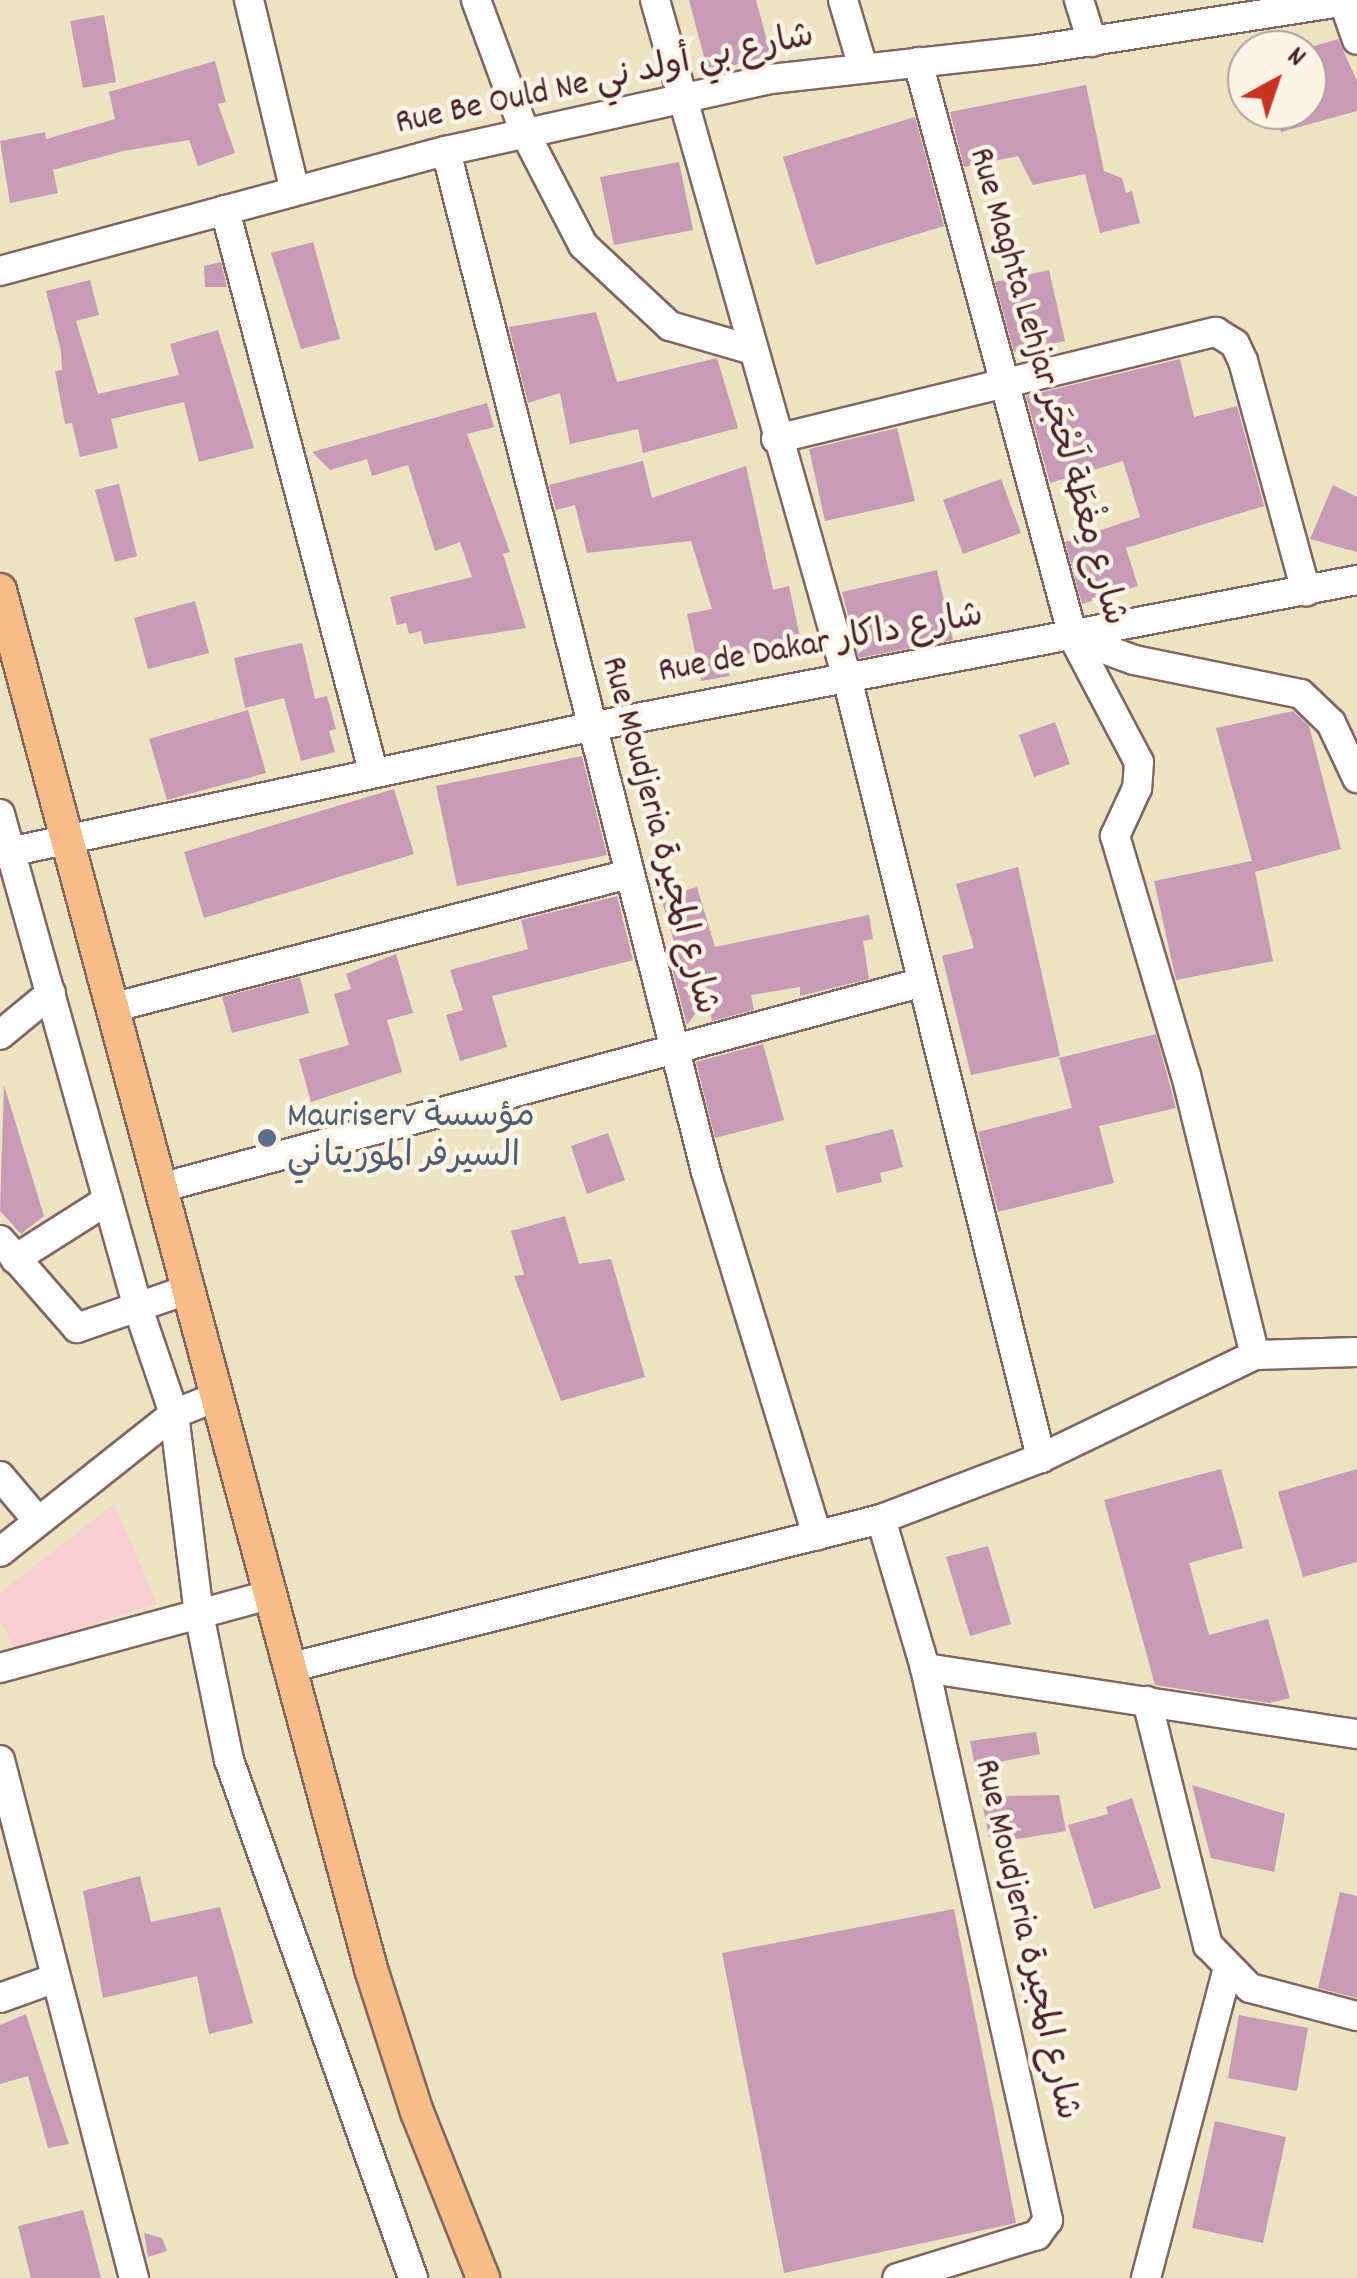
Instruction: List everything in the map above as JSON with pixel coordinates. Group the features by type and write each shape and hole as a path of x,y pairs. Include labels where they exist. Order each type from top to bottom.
{"main road":[{"path":"0,590 6,638 115,1007 288,1668 417,2112 483,2278"}],"street":[{"path":"250,0 296,191"},
{"path":"476,0 525,133 583,246 670,326 749,349"},
{"path":"655,0 685,96 749,349 847,678 1041,1458"},
{"path":"843,0 862,64"},
{"path":"1079,0 1092,42"},
{"path":"1347,1 1357,40"},
{"name":"Rue Be Ould Ne شارع بي أولد ني","path":"0,271 446,150 685,96 862,64 918,62 1092,42 1347,1"},
{"name":"Rue Maghta Lehjar شارع مِغْطَة لَحْجَر","path":"918,62 1073,638 1139,762 1137,788 1116,836 1186,1075 1255,1356"},
{"name":"Rue Moudjeria شارع المجيرة","path":"446,150 674,1046 818,1535"},
{"path":"225,210 374,771"},
{"path":"776,438 1004,387 1216,332 1227,336 1243,361 1306,592"},
{"name":"Rue de Dakar شارع داكار","path":"6,853 590,727 1073,638 1357,580"},
{"path":"1073,638 1134,660 1301,694 1331,723 1357,778"},
{"path":"0,814 6,853 52,993 138,1308 174,1414 199,1614 229,1760 413,2278"},
{"path":"115,1007 629,874"},
{"path":"160,1188 674,1046 920,983"},
{"path":"0,1035 52,993"},
{"path":"108,1200 8,1250 77,1328 187,1290"},
{"path":"288,1668 881,1519 1041,1458 1255,1356 1357,1352"},
{"path":"0,1552 174,1414 216,1397"},
{"path":"0,1476 38,1521"},
{"name":"Rue Moudjeria شارع المجيرة","path":"881,1519 925,1668 1048,2220 1037,2236 897,2278"},
{"path":"0,1668 269,1595"},
{"path":"925,1668 1357,1734"},
{"path":"1147,1701 1208,1945 1227,1972 1250,1988 1357,2016"},
{"path":"0,1760 134,2278"},
{"path":"1146,2278 1227,1972"},
{"path":"0,1998 56,1978"}],"shaded area":[{"path":"114,1504 157,1604 15,1648 0,1622 0,1593"}],"building":[{"path":"689,0 756,0 771,55 708,72"},
{"path":"104,15 116,82 83,88 70,21"},
{"path":"1338,39 1357,81 1357,111 1327,119 1327,42"},
{"path":"215,61 226,102 218,104 235,153 198,166 189,140 123,151 53,170 58,193 10,203 0,141 45,132 46,139 115,119 109,92"},
{"path":"1086,85 1104,171 1122,178 1126,193 1132,191 1140,223 1100,233 1085,174 1033,185 1018,156 964,167 950,112"},
{"path":"915,117 944,226 816,265 783,157"},
{"path":"679,162 693,230 614,245 600,177"},
{"path":"313,242 340,339 301,349 271,253"},
{"path":"221,262 227,287 205,287 204,266"},
{"path":"1049,270 1065,341 1014,352 995,282"},
{"path":"90,280 99,315 76,321 98,394 179,375 170,344 218,330 254,448 199,462 184,402 111,419 118,448 80,457 72,423 65,424 55,371 62,370 61,351 46,291"},
{"path":"596,312 617,382 717,358 738,428 643,453 638,429 570,444 560,393 528,403 509,327"},
{"path":"1180,359 1194,417 1237,406 1264,506 1126,548 1138,586 1082,604 1065,542 1140,517 1123,461 1050,483 1026,396"},
{"path":"487,403 494,427 467,434 510,552 503,554 526,628 424,644 421,631 409,634 406,623 397,625 390,597 472,577 460,542 435,551 408,465 372,476 367,459 330,470 312,452"},
{"path":"897,428 915,501 825,521 809,449"},
{"path":"643,461 652,498 746,466 773,590 789,586 800,637 727,661 730,676 701,681 687,614 712,609 691,541 587,553 575,505 556,510 549,485"},
{"path":"1001,479 1021,533 963,554 943,500"},
{"path":"119,484 137,556 115,562 95,490"},
{"path":"1333,485 1357,497 1357,552 1310,539"},
{"path":"937,570 953,640 859,658 842,592"},
{"path":"195,601 209,653 148,669 134,618"},
{"path":"302,643 315,699 327,696 336,729 329,731 335,752 301,761 284,698 245,708 234,658"},
{"path":"248,710 266,773 167,800 149,739"},
{"path":"1293,711 1309,726 1341,849 1255,872 1273,961 1176,980 1154,881 1252,861 1216,728"},
{"path":"1055,722 1070,764 1034,777 1019,735"},
{"path":"582,756 607,855 457,886 436,786"},
{"path":"394,789 414,854 204,918 184,852"},
{"path":"1018,867 1060,1056 971,1075 942,956 974,948 956,884"},
{"path":"697,887 715,947 869,915 873,939 863,941 869,979 800,996 800,987 751,995 754,1010 712,1021 707,998 687,1025 669,957 678,955 661,898"},
{"path":"617,896 633,960 492,996 507,1047 460,1061 446,1015 463,1010 450,970 528,949 521,920"},
{"path":"396,954 413,1013 387,1020 402,1072 311,1102 299,1059 349,1045 334,994 351,989 346,974"},
{"path":"300,977 309,1013 232,1033 222,997"},
{"path":"1156,1034 1176,1108 1099,1126 1114,1183 998,1212 978,1132 1072,1108 1059,1058"},
{"path":"763,1044 784,1120 715,1138 696,1062"},
{"path":"4,1085 44,1216 21,1234 0,1211"},
{"path":"893,1129 903,1167 880,1173 882,1182 837,1193 825,1146"},
{"path":"608,1133 625,1180 587,1194 571,1146"},
{"path":"565,1216 579,1264 611,1259 645,1377 561,1401 514,1276 524,1275 511,1231"},
{"path":"1221,1469 1243,1548 1189,1563 1209,1635 1268,1619 1290,1698 1269,1703 1155,1685 1104,1500"},
{"path":"1357,1469 1357,1562 1303,1577 1278,1492"},
{"path":"988,1546 1011,1624 970,1636 946,1557"},
{"path":"1036,1732 1040,1754 994,1763 1001,1796 1059,1795 1066,1831 1000,1842 999,1835 989,1837 970,1741"},
{"path":"1192,1785 1285,1814 1274,1872 1211,1858"},
{"path":"1132,1798 1161,1888 1094,1909 1068,1825 1108,1814 1106,1807"},
{"path":"140,1876 151,1922 220,1907 253,2023 209,2034 197,1976 103,1998 83,1891"},
{"path":"1340,1892 1357,1896 1357,1998 1318,1988"},
{"path":"954,1909 1016,2223 784,2273 722,1953"},
{"path":"26,2014 69,2144 48,2148 28,2076 0,2084 0,2025"},
{"path":"1239,2015 1308,2028 1297,2091 1228,2078"},
{"path":"1215,2121 1286,2137 1263,2243 1192,2228"},
{"path":"83,2210 101,2278 31,2278 18,2226"},
{"path":"144,2233 162,2238 167,2251 148,2257"}],"place":[{"name":"Mauriserv مؤسسة السيرفر الموريتاني","path":"267,1138"}]}
